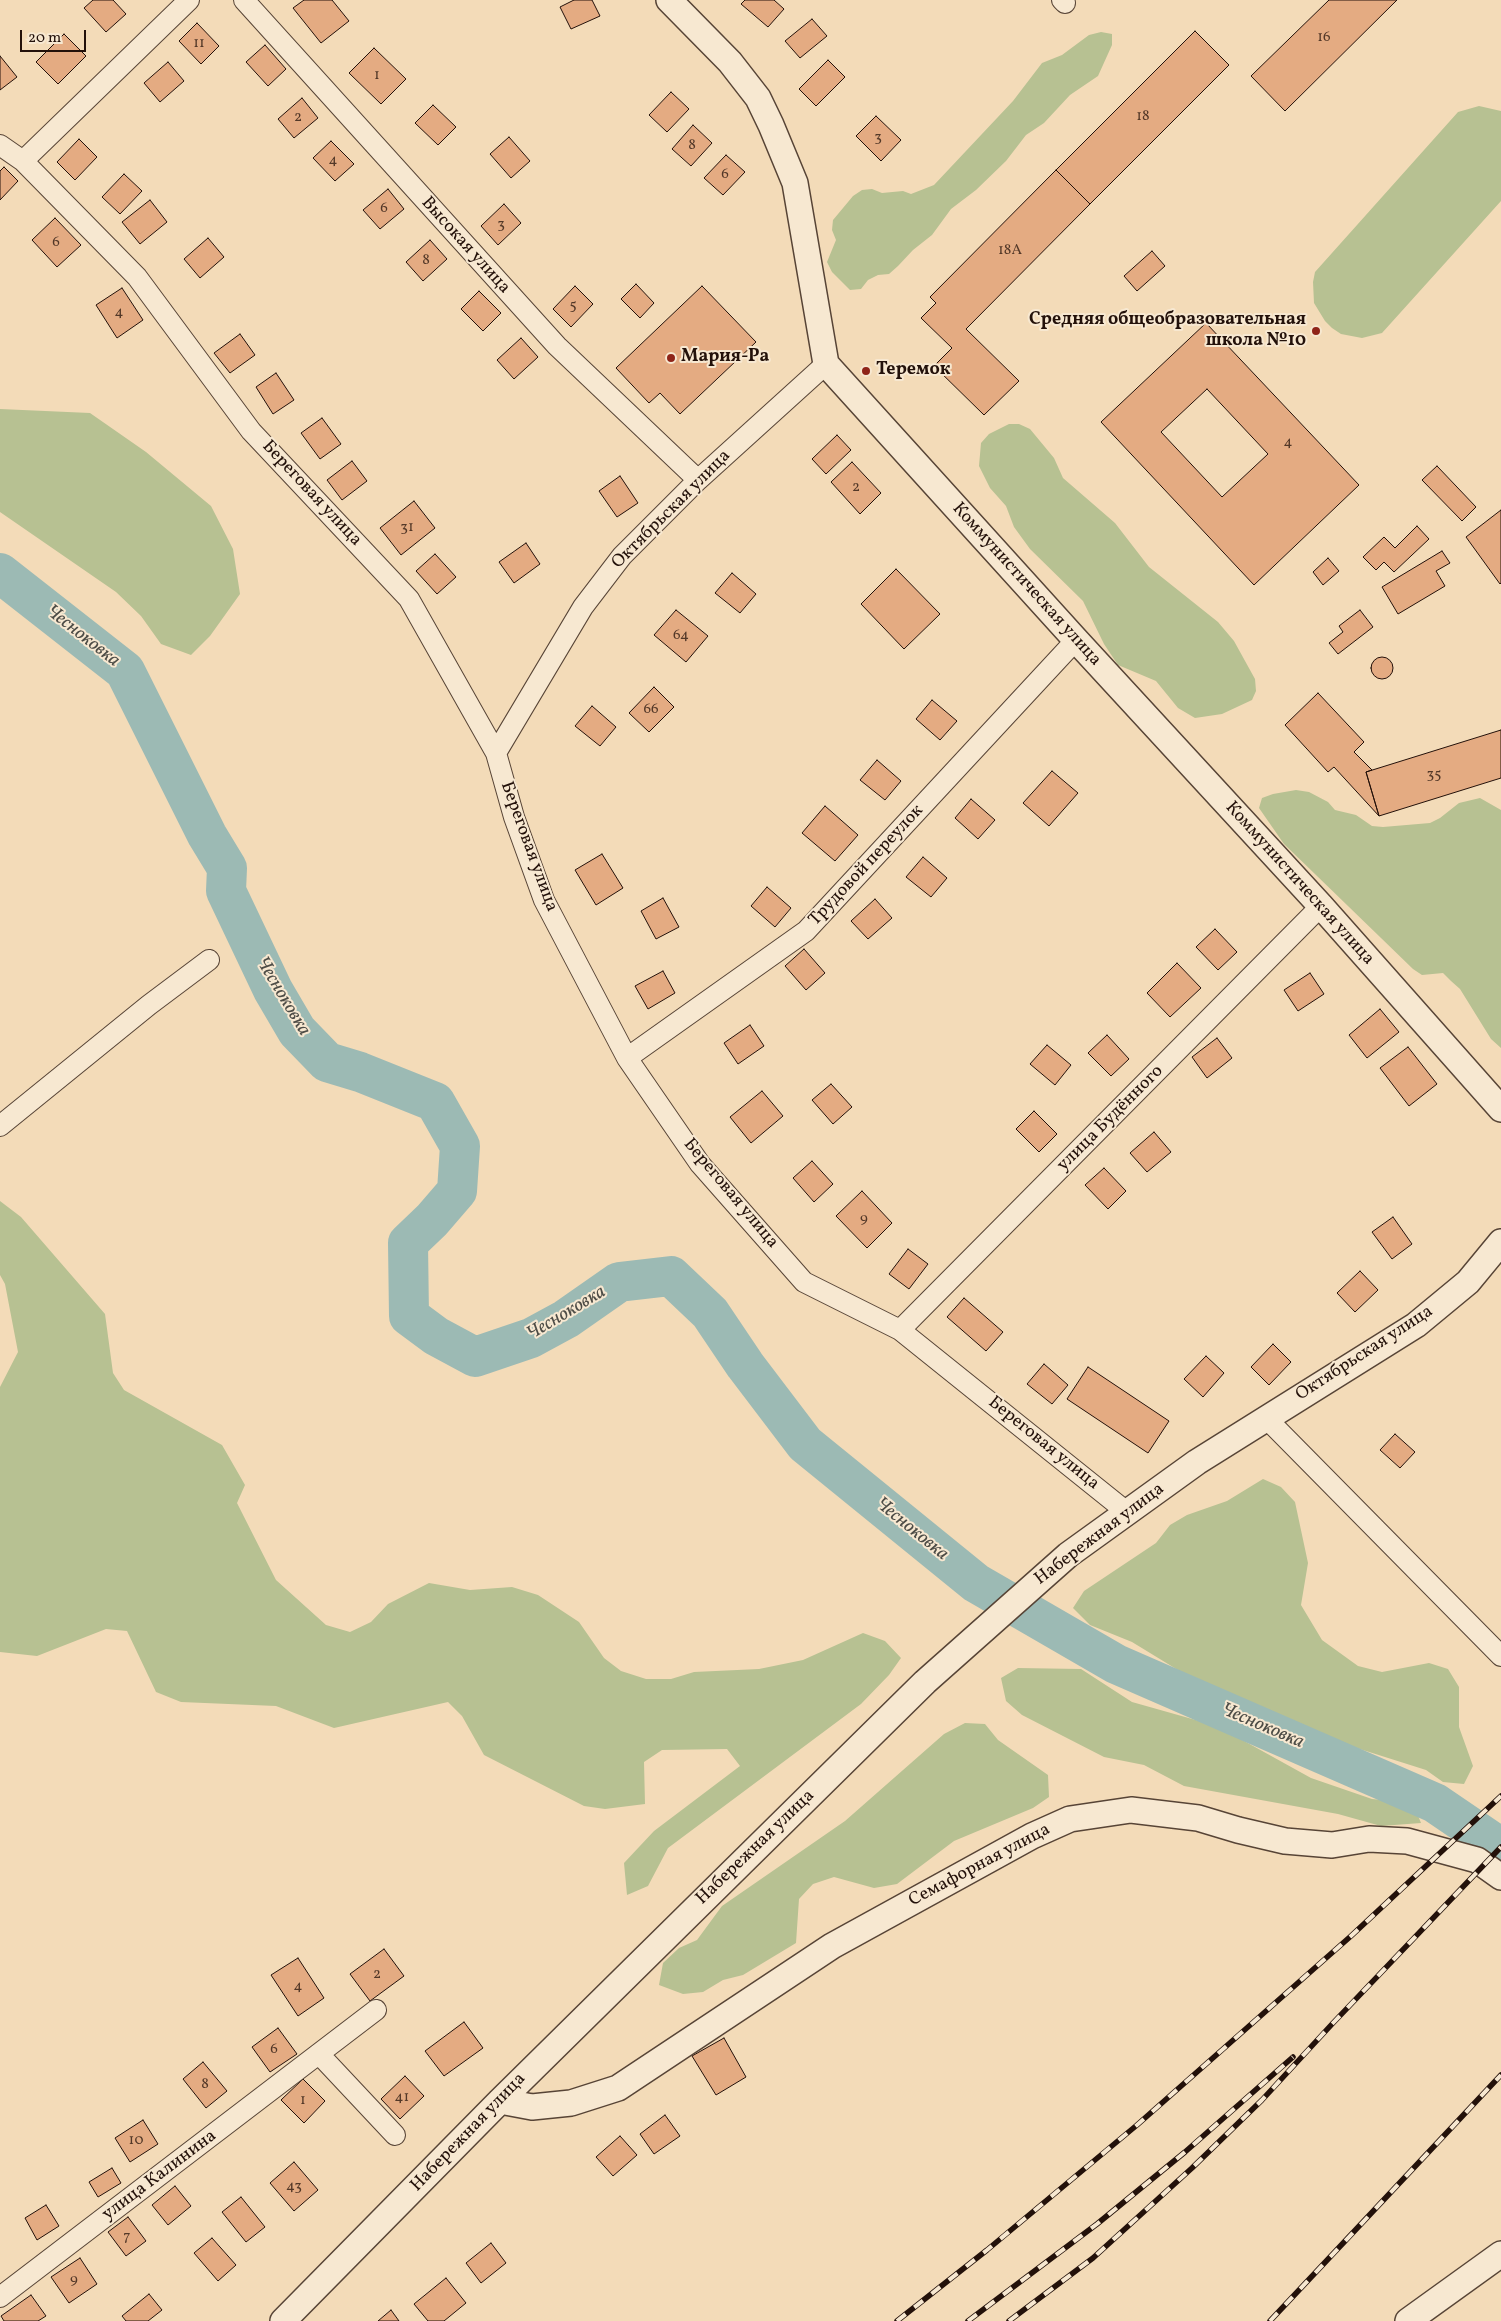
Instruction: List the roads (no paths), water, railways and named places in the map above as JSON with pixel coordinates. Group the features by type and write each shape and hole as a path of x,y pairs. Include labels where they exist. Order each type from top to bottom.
{"street":[{"path":"23,162 188,0"},
{"name":"Высокая улица","path":"244,0 557,346 698,480"},
{"path":"669,0 730,62 758,98 771,125 795,183 826,364"},
{"name":"Береговая улица","path":"0,145 23,162 137,277 251,431 409,598 496,753 514,817 544,900 627,1058 700,1164 804,1282 900,1330 1128,1513"},
{"name":"Октябрьская улица","path":"496,753 583,608 622,556 698,480 826,364"},
{"name":"Коммунистическая улица","path":"826,364 1076,640 1321,906 1501,1109"},
{"name":"Трудовой переулок","path":"627,1058 806,931 1076,640"},
{"name":"улица Будённого","path":"900,1330 1321,906"},
{"path":"0,1126 149,1005 209,960"},
{"name":"Октябрьская улица","path":"1266,1418 1416,1325 1468,1282 1501,1242"},
{"path":"1266,1418 1501,1656"},
{"name":"Набережная улица","path":"284,2321 500,2100 925,1682 1068,1555 1197,1462 1266,1418"},
{"name":"Семафорная улица","path":"500,2100 532,2106 571,2102 618,2088 832,1946 1032,1836 1070,1819 1131,1810 1198,1818 1285,1841 1332,1844 1369,1838 1406,1841 1477,1860 1501,1877"},
{"name":"улица Калинина","path":"0,2297 376,2010"},
{"path":"319,2054 395,2135"},
{"path":"1408,2321 1501,2254"}],"waterway":[{"name":"Чесноковка","path":"0,573 125,671 207,835 227,868 226,891 273,990 297,1031 327,1062 360,1072 435,1102 460,1146 457,1191 432,1220 408,1243 409,1316 436,1336 475,1357 531,1338 566,1319 619,1282 671,1276 710,1313 745,1365 805,1444 976,1583 1116,1664 1435,1803 1501,1848"}],"railway":[{"path":"897,2321 987,2250 1137,2125 1351,1936 1501,1796"},
{"path":"1009,2321 1093,2258 1192,2168 1262,2100 1501,1847"},
{"path":"968,2321 1097,2224 1185,2152 1293,2057"},
{"path":"1270,2321 1501,2075"}],"place":[{"name":"Средняя общеобразовательная школа №10","path":"1316,331"},
{"name":"Мария-Ра","path":"671,358"},
{"name":"Теремок","path":"866,371"}]}
